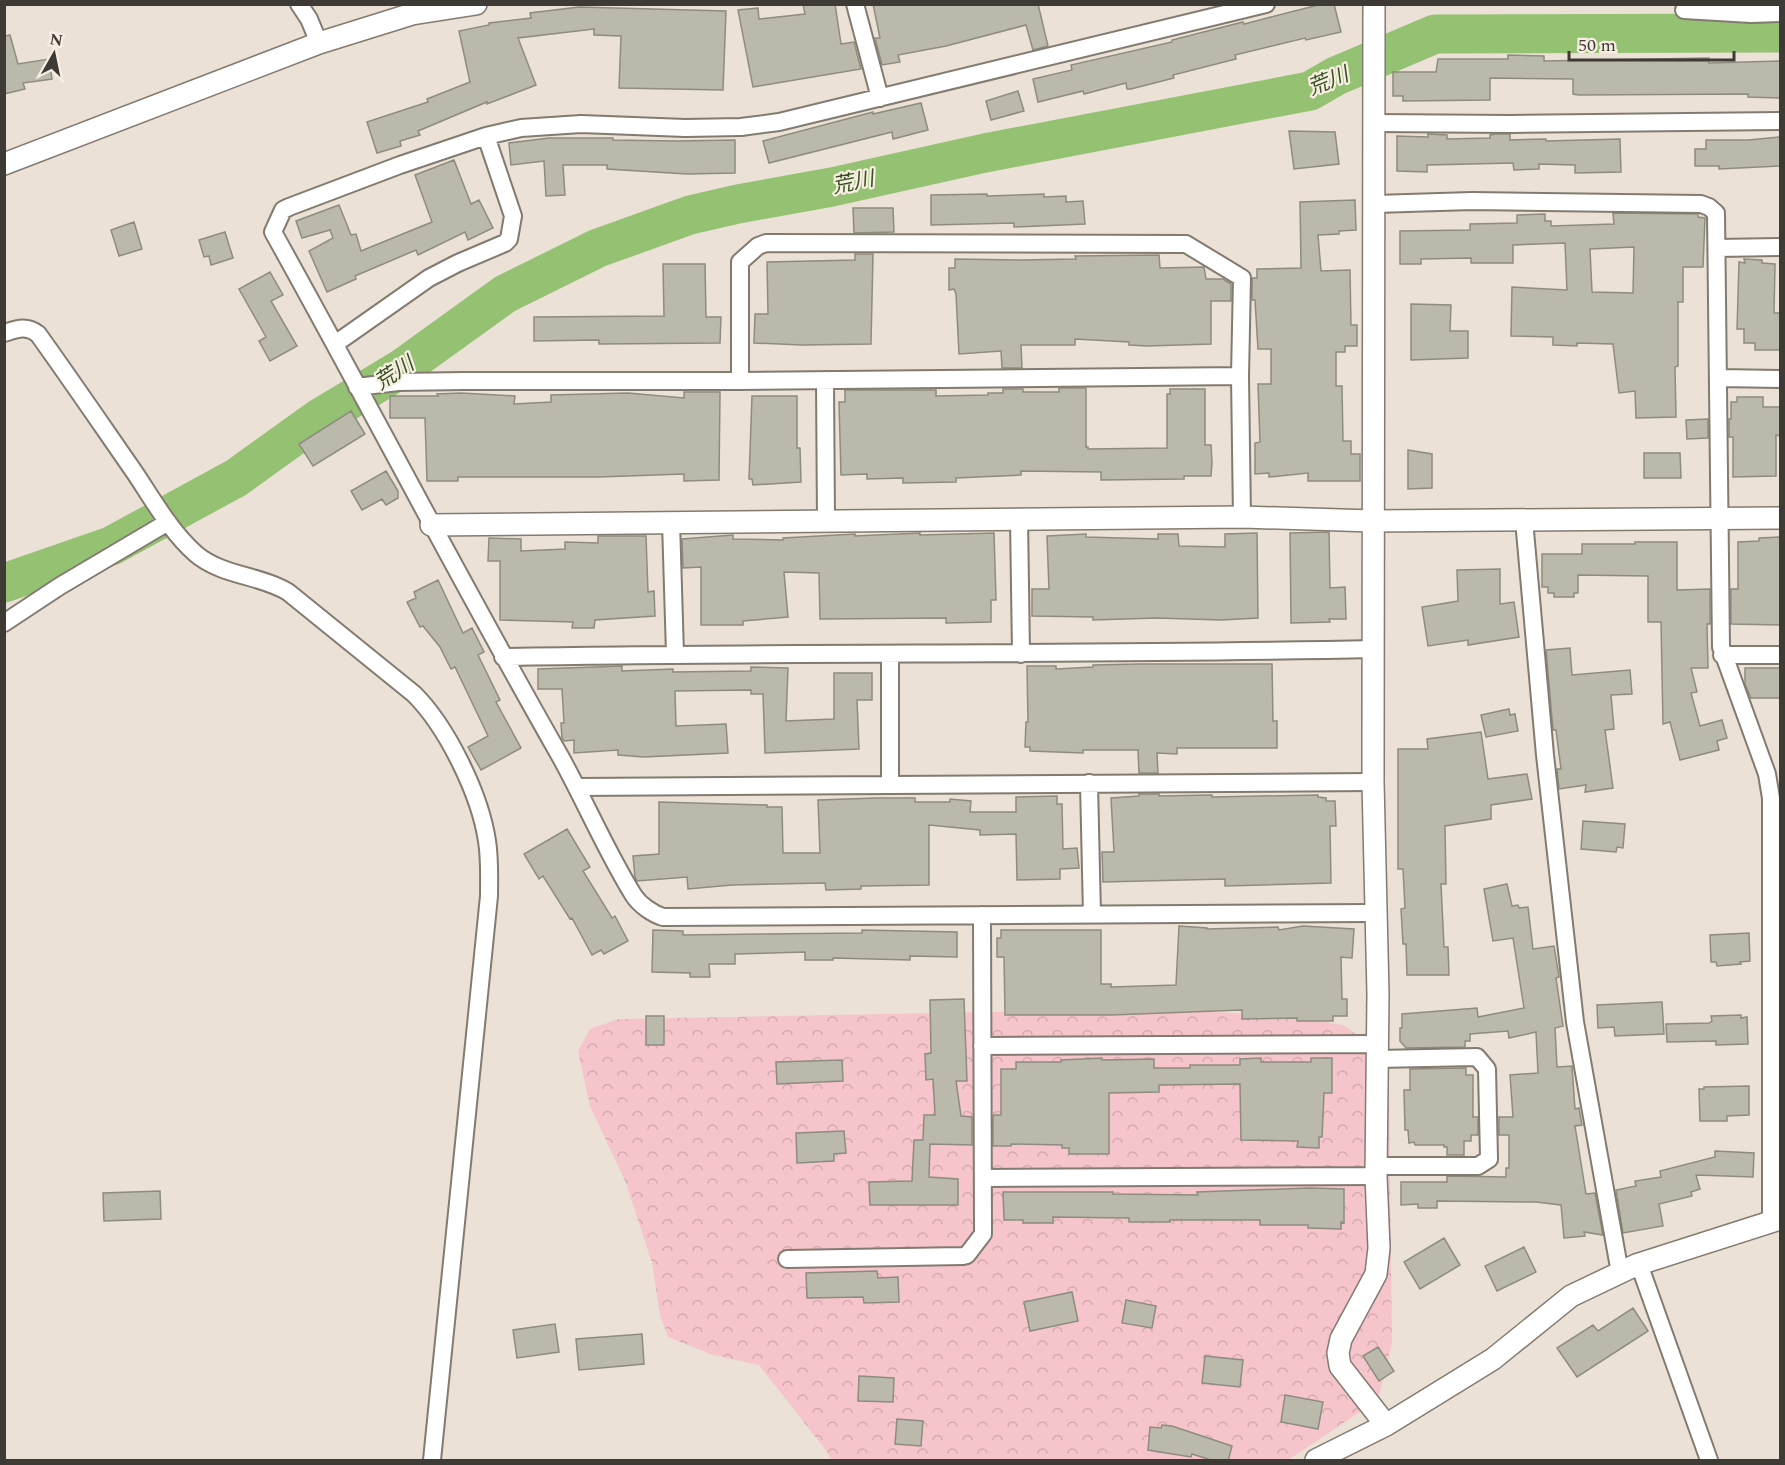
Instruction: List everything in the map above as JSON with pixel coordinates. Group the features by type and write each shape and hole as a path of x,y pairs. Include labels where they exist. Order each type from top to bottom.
{"street":[{"path":"299,4 320,42"},
{"path":"4,164 320,42 412,14 476,4"},
{"path":"855,4 880,98"},
{"path":"1266,4 778,122 741,127 685,128 581,124 521,128 486,136 400,165 283,210 273,232 635,897 657,915 663,917 1376,913"},
{"path":"1374,4 1373,521 1375,649 1373,782 1376,913 1376,1171 1379,1248 1376,1274 1341,1339 1338,1353 1340,1366 1386,1425"},
{"path":"1684,10 1746,9 1780,13"},
{"path":"1374,123 1780,121"},
{"path":"335,344 429,278 505,243 509,239 513,216 486,136"},
{"path":"1316,1461 1386,1425 1493,1359 1571,1296 1630,1269 1776,1220 1775,788 1758,751 1722,655 1716,213 1701,204 1472,201 1375,204"},
{"path":"740,381 740,262 758,246 766,243 1186,244 1242,278 1240,376 1242,517"},
{"path":"1717,248 1780,247"},
{"path":"4,333 24,327 38,334 168,522 195,553 210,563 269,582 288,592 414,694 429,710 459,758 475,797 488,846 489,896 432,1461"},
{"path":"357,387 398,382 464,381 1240,376"},
{"path":"1719,378 1780,379"},
{"path":"825,380 826,520"},
{"path":"431,525 1018,518 1242,517 1373,521 1780,518"},
{"path":"1018,518 1021,654"},
{"path":"1524,520 1545,755 1575,1022 1630,1269 1709,1461"},
{"path":"4,623 60,586 168,522"},
{"path":"671,522 675,654"},
{"path":"503,657 1375,649"},
{"path":"890,654 890,785"},
{"path":"1722,655 1780,655"},
{"path":"577,787 1373,782"},
{"path":"1089,783 1092,915"},
{"path":"787,1259 967,1255 982,1234 984,1178 982,915"},
{"path":"982,1047 1377,1051 1477,1058 1487,1069 1489,1159 1478,1166 1376,1171 984,1178"}],"green space":[{"path":"1159,1009 1285,1016 1343,1025 1375,1047 1389,1088 1392,1343 1378,1400 1288,1460 831,1460 828,1453 759,1365 713,1355 668,1337 660,1315 652,1263 626,1183 590,1106 578,1051 590,1029 619,1019"}],"building":[{"path":"803,4 835,4 841,44 854,42 861,69 753,87 738,10 758,8 759,19 805,14"},
{"path":"873,4 1038,4 1048,46 1033,50 1026,25 946,46 898,55 900,62 882,65 875,38 880,38"},
{"path":"1322,4 1334,4 1341,32 1235,55 1236,59 1173,75 1174,78 1131,89 1127,89 1126,83 1084,94 1083,91 1038,102 1033,79 1072,70 1071,65"},
{"path":"579,7 726,11 723,90 619,88 621,36 594,35 594,29 518,38 536,85 487,104 487,102 418,131 420,135 400,141 401,146 377,153 367,122 428,102 427,99 470,82 459,31 489,25 489,23 531,18 530,13"},
{"path":"10,35 18,64 49,59 52,79 23,83 25,89 4,94 4,36"},
{"path":"1508,55 1544,56 1544,61 1709,58 1709,63 1780,61 1780,98 1748,97 1748,94 1579,95 1573,94 1573,79 1490,78 1490,100 1403,101 1403,96 1393,96 1393,72 1436,72 1438,59 1508,59"},
{"path":"1018,91 1024,111 991,120 986,101"},
{"path":"921,103 928,130 893,139 892,132 769,163 763,141 873,112 873,114"},
{"path":"1289,131 1335,132 1339,164 1294,169"},
{"path":"1428,134 1447,135 1447,139 1490,138 1490,135 1510,134 1510,140 1620,139 1621,172 1575,173 1575,165 1539,164 1539,169 1514,170 1513,163 1427,165 1427,172 1397,171 1397,136 1428,137"},
{"path":"1780,137 1780,166 1719,169 1719,166 1695,166 1695,149 1706,149 1706,140"},
{"path":"549,138 735,140 735,173 687,174 607,169 607,165 563,165 565,195 546,196 544,161 511,165 509,143"},
{"path":"454,160 471,204 479,200 493,228 468,240 465,232 418,255 416,250 355,276 356,279 327,292 309,251 333,238 330,230 302,238 296,221 339,205 351,235 356,234 361,251 432,222 415,175"},
{"path":"987,194 987,196 1044,194 1044,197 1066,196 1066,202 1083,201 1085,224 1014,227 1014,223 931,225 931,195"},
{"path":"1355,200 1356,230 1318,235 1321,271 1350,270 1351,325 1357,325 1357,346 1345,346 1345,352 1336,352 1336,386 1342,386 1343,441 1351,441 1351,454 1360,454 1360,481 1308,481 1308,473 1269,477 1269,473 1255,474 1255,443 1260,442 1258,384 1271,384 1271,349 1258,349 1255,300 1252,300 1252,278 1257,278 1257,269 1301,268 1300,202"},
{"path":"853,208 893,208 894,232 854,233"},
{"path":"1613,213 1698,214 1698,217 1705,218 1703,267 1683,267 1683,302 1678,302 1678,366 1675,367 1676,417 1636,418 1635,391 1619,393 1613,344 1553,345 1553,337 1511,336 1512,287 1567,290 1565,243 1513,245 1513,263 1471,263 1471,258 1421,259 1421,264 1400,264 1400,231 1470,230 1470,224 1517,223 1517,215 1545,214 1545,221 1551,221 1551,226 1614,224","holes":["1634,247 1633,293 1592,292 1590,249"]},
{"path":"134,222 142,249 119,256 111,230"},
{"path":"225,232 233,258 211,265 209,256 204,257 199,240"},
{"path":"855,254 873,254 871,344 754,343 755,314 768,314 767,262 855,260"},
{"path":"1159,255 1160,268 1204,267 1206,279 1223,279 1231,284 1231,301 1211,301 1211,344 1147,346 1129,345 1129,342 1075,339 1075,345 1021,345 1022,368 1002,368 1001,351 959,354 956,294 954,289 949,290 949,268 955,268 955,259 1076,259 1075,256"},
{"path":"1744,259 1762,260 1762,263 1775,264 1774,313 1780,313 1780,350 1755,350 1755,343 1744,343 1744,329 1737,329 1739,262 1745,263"},
{"path":"663,264 705,264 706,317 721,317 720,343 599,344 599,340 534,341 534,317 664,316"},
{"path":"270,272 283,295 271,301 297,346 270,361 259,341 266,337 239,289"},
{"path":"1411,304 1451,305 1450,331 1468,331 1468,358 1411,360"},
{"path":"1059,388 1086,388 1086,447 1088,449 1167,448 1167,394 1170,394 1170,389 1205,389 1205,445 1211,445 1211,476 1184,476 1184,479 1101,480 1101,472 1021,471 1021,475 956,478 956,482 903,483 903,478 867,479 867,474 841,475 839,402 845,402 845,390 936,390 936,396 988,395 988,393 1003,393 1003,389 1023,389 1023,392 1059,392"},
{"path":"684,392 720,392 719,480 684,481 684,474 599,477 458,477 458,481 427,481 425,418 390,418 390,396 438,396 437,394 461,393 515,396 514,404 551,402 551,395 628,393 684,398"},
{"path":"752,396 797,396 797,448 800,448 801,482 753,485 752,479 749,479"},
{"path":"1737,397 1763,397 1763,407 1780,407 1780,436 1776,435 1776,476 1733,477 1733,437 1729,437 1729,419 1731,419 1731,402 1737,402"},
{"path":"351,411 365,434 313,466 299,444"},
{"path":"1708,419 1708,438 1687,439 1686,420"},
{"path":"1408,450 1432,454 1432,488 1408,489"},
{"path":"1644,453 1680,453 1681,478 1644,478"},
{"path":"386,471 398,491 398,498 386,505 382,499 362,510 351,491"},
{"path":"1329,532 1330,588 1345,587 1346,619 1329,619 1330,622 1291,623 1290,533"},
{"path":"920,533 920,535 994,533 996,600 991,600 991,622 946,623 946,618 820,619 819,573 784,572 788,617 743,621 743,625 701,625 701,567 683,568 682,539 733,535 733,539 783,540 783,538 855,534 855,536"},
{"path":"1257,533 1258,618 1093,620 1093,617 1032,616 1032,589 1049,589 1047,536 1086,534 1086,537 1158,539 1158,534 1178,534 1179,546 1225,547 1225,534"},
{"path":"598,536 646,536 648,592 654,591 655,616 595,620 594,628 572,628 573,622 500,620 500,561 488,561 489,538 521,539 521,551 565,549 565,542 598,543"},
{"path":"1780,537 1780,625 1731,624 1731,589 1738,589 1738,542"},
{"path":"1635,542 1677,542 1677,590 1710,589 1710,624 1707,624 1708,668 1691,668 1697,692 1691,693 1700,726 1722,720 1727,738 1717,741 1719,750 1680,760 1670,722 1663,724 1661,622 1648,622 1648,576 1578,575 1578,593 1574,593 1574,597 1554,597 1554,593 1548,593 1548,587 1542,587 1542,554 1582,554 1582,544 1635,544"},
{"path":"1500,569 1500,604 1514,602 1519,637 1468,645 1468,640 1428,646 1422,607 1458,601 1457,570"},
{"path":"438,580 463,633 472,628 484,652 478,655 500,700 496,702 521,748 481,770 468,747 488,736 455,667 451,669 440,647 423,626 420,627 407,602 416,598 414,592"},
{"path":"1570,648 1572,675 1630,670 1632,694 1611,695 1614,729 1605,730 1613,788 1585,792 1586,785 1559,789 1557,769 1561,769 1556,730 1553,730 1546,650"},
{"path":"1140,664 1272,664 1273,721 1277,721 1277,748 1177,748 1177,754 1157,753 1158,773 1139,773 1138,750 1083,750 1083,753 1030,751 1030,747 1025,747 1026,722 1028,722 1027,666 1056,666 1056,669"},
{"path":"622,666 622,671 673,669 673,672 751,671 751,667 788,668 786,721 834,719 834,673 872,673 872,700 857,700 859,749 765,753 763,694 751,694 751,690 675,691 676,726 726,724 728,753 644,757 618,755 618,750 574,753 574,740 564,741 562,738 561,723 564,723 562,689 538,689 538,669"},
{"path":"1745,668 1780,668 1780,698 1751,698 1745,684"},
{"path":"1509,709 1510,715 1515,714 1518,731 1486,737 1481,715"},
{"path":"1481,732 1488,779 1527,774 1532,799 1491,805 1491,819 1445,826 1446,884 1441,884 1444,947 1448,947 1449,975 1407,975 1406,944 1403,944 1401,909 1405,908 1403,869 1398,869 1398,749 1428,749 1427,739"},
{"path":"1139,794 1212,795 1212,797 1318,795 1318,797 1326,798 1326,801 1335,801 1336,826 1330,826 1331,883 1225,886 1225,879 1103,882 1102,852 1114,852 1111,798 1139,796"},
{"path":"1057,796 1057,804 1062,804 1063,849 1077,848 1079,868 1060,869 1060,879 1017,880 1016,834 980,835 980,830 929,825 929,885 861,886 861,889 826,890 825,883 732,885 688,889 687,877 637,881 635,877 633,856 659,854 659,802 782,807 783,853 820,853 818,800 915,798 915,802 950,802 950,799 971,801 970,812 1016,812 1016,797"},
{"path":"1583,821 1625,824 1623,848 1617,847 1616,852 1581,849"},
{"path":"567,829 590,867 583,871 612,918 615,916 628,941 604,954 601,950 592,955 572,918 570,919 543,876 539,879 524,854"},
{"path":"1507,884 1512,906 1528,907 1533,949 1554,946 1563,1026 1555,1028 1557,1067 1572,1066 1575,1109 1579,1108 1582,1125 1575,1126 1586,1194 1595,1193 1603,1235 1584,1232 1585,1236 1564,1238 1561,1205 1536,1202 1437,1201 1437,1208 1418,1208 1418,1204 1401,1205 1401,1182 1447,1182 1447,1176 1506,1177 1506,1168 1509,1168 1509,1135 1499,1135 1499,1117 1513,1117 1510,1075 1538,1073 1536,1032 1509,1038 1508,1031 1470,1034 1470,1041 1465,1041 1465,1047 1406,1048 1400,1041 1402,1014 1477,1008 1478,1017 1524,1008 1513,938 1493,941 1484,889"},
{"path":"1179,926 1207,929 1278,927 1279,930 1303,926 1354,929 1352,958 1341,957 1342,999 1347,999 1347,1016 1333,1016 1333,1021 1297,1021 1297,1018 1242,1019 1242,1010 1111,1015 1005,1015 1004,957 997,957 997,938 1001,938 1001,930 1101,930 1101,984 1111,984 1111,987 1176,985"},
{"path":"653,930 683,931 683,935 862,933 862,930 957,932 957,957 910,956 910,960 833,958 833,960 805,960 805,952 735,954 735,964 709,964 710,977 690,977 690,973 652,972"},
{"path":"1749,933 1750,961 1717,966 1716,962 1711,962 1710,935"},
{"path":"964,999 967,1081 956,1081 961,1116 972,1117 972,1145 930,1144 929,1177 958,1179 958,1205 870,1205 869,1182 912,1181 914,1140 923,1140 924,1115 935,1115 933,1079 926,1080 925,1054 931,1053 930,1000"},
{"path":"1662,1002 1664,1034 1615,1036 1614,1027 1598,1028 1597,1005"},
{"path":"1741,1015 1741,1018 1747,1017 1748,1044 1716,1045 1716,1041 1667,1042 1666,1024 1709,1023 1712,1021 1711,1016"},
{"path":"646,1016 664,1016 664,1045 646,1045"},
{"path":"1102,1058 1102,1060 1154,1059 1154,1068 1190,1068 1190,1065 1240,1065 1240,1059 1261,1058 1261,1062 1311,1062 1311,1058 1332,1058 1332,1093 1324,1093 1322,1137 1319,1137 1319,1148 1297,1147 1298,1141 1241,1140 1240,1084 1159,1085 1159,1092 1109,1093 1109,1154 1069,1154 1069,1148 1062,1148 1062,1145 993,1146 993,1117 1001,1115 1001,1069 1016,1069 1016,1062 1061,1062 1061,1060"},
{"path":"842,1060 843,1081 777,1084 776,1062"},
{"path":"1466,1068 1466,1075 1473,1075 1473,1117 1478,1117 1478,1135 1471,1135 1471,1141 1464,1141 1464,1155 1447,1155 1447,1147 1444,1145 1409,1143 1408,1130 1405,1130 1404,1090 1410,1090 1410,1069"},
{"path":"1749,1086 1749,1115 1727,1116 1727,1121 1700,1121 1699,1089"},
{"path":"844,1131 846,1153 834,1154 834,1161 797,1163 796,1133"},
{"path":"1715,1151 1754,1153 1753,1177 1696,1175 1700,1189 1691,1192 1692,1196 1659,1204 1663,1226 1623,1233 1616,1190 1636,1186 1635,1181 1661,1177 1660,1171 1715,1157"},
{"path":"1344,1189 1344,1223 1341,1222 1341,1229 1308,1228 1308,1225 1260,1225 1260,1220 1129,1222 1129,1218 1053,1217 1053,1223 1023,1223 1023,1220 1004,1220 1003,1192 1198,1195 1197,1192"},
{"path":"160,1191 161,1219 104,1221 103,1193"},
{"path":"1444,1238 1460,1265 1420,1289 1404,1262"},
{"path":"1524,1247 1536,1272 1497,1291 1485,1266"},
{"path":"877,1271 878,1278 898,1277 899,1302 864,1303 863,1297 807,1298 806,1273"},
{"path":"1072,1292 1078,1321 1030,1331 1024,1302"},
{"path":"1126,1300 1156,1306 1152,1328 1122,1323"},
{"path":"1633,1308 1648,1331 1577,1377 1557,1348 1593,1325 1598,1331"},
{"path":"555,1324 559,1352 517,1358 513,1330"},
{"path":"642,1334 644,1364 579,1370 576,1339"},
{"path":"1378,1347 1394,1371 1379,1381 1363,1356"},
{"path":"1205,1356 1243,1360 1240,1387 1202,1383"},
{"path":"859,1376 894,1378 893,1402 858,1401"},
{"path":"1285,1395 1323,1402 1318,1429 1281,1422"},
{"path":"897,1419 923,1421 921,1446 895,1444"},
{"path":"1162,1425 1172,1426 1232,1446 1228,1461 1214,1461 1192,1454 1191,1457 1148,1450 1150,1427 1161,1428"}],"waterway":[{"name":"荒川","path":"4,583 111,546 236,478 318,419 401,369 505,294 598,248 690,215 832,187 985,153 1310,91 1336,76 1435,34 1780,33"}]}
